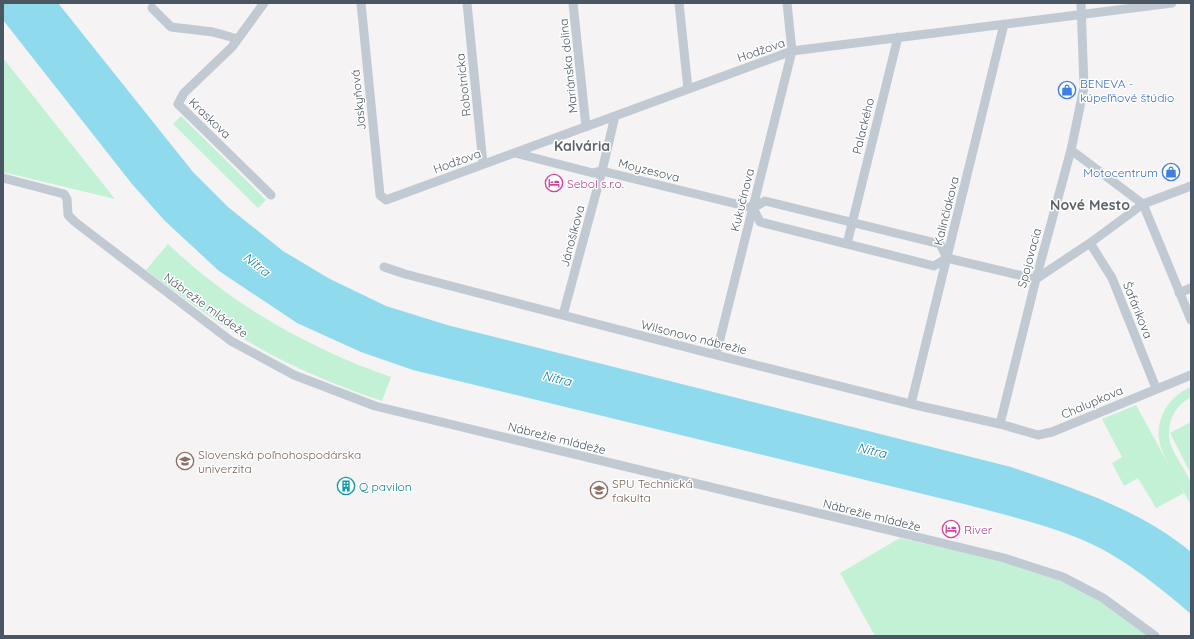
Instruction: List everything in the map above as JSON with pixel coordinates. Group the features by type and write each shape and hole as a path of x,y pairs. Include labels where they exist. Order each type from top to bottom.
{"street":[{"name":"Kraskova","path":"264,3 238,40 184,93 178,104 271,195"},
{"name":"Jaskyňová","path":"360,3 380,195"},
{"name":"Robotnícka","path":"467,3 483,164"},
{"name":"Mariánska dolina","path":"573,3 586,127"},
{"path":"679,3 688,89"},
{"name":"Kukučínova","path":"716,355 792,51 787,3"},
{"name":"Spojovacia","path":"1000,424 1036,279 1071,150 1084,87 1081,3"},
{"name":"Hodžova","path":"380,195 386,200 792,51 1172,3"},
{"path":"152,8 171,27 213,32 238,40"},
{"name":"Kalinčiakova","path":"911,404 1004,24"},
{"name":"Palackého","path":"846,244 898,37"},
{"name":"Jánošíkova","path":"563,315 602,171 615,116"},
{"path":"1071,150 1143,204 1191,320"},
{"name":"Moyzesova","path":"515,153 593,173 602,171 753,208"},
{"name":"Nábrežie mládeže","path":"3,178 64,194 67,199 68,215 75,222 231,341 306,380 375,406 1004,558 1063,577 1103,598 1155,636"},
{"path":"947,258 940,244 765,201 753,208 760,222 846,244 934,266 947,258 1036,279 1090,243 1143,204 1191,186"},
{"name":"Šafárikova","path":"1090,243 1112,278 1156,388"},
{"name":"Wilsonovo nábrežie","path":"384,267 405,274 716,355 911,404 1000,424"},
{"path":"1179,292 1191,288"},
{"name":"Chalupkova","path":"1000,424 1038,435 1052,432 1156,388 1191,375"}],"green space":[{"path":"3,58 115,199 3,172"},
{"path":"181,116 266,200 258,208 173,124"},
{"path":"168,244 218,286 272,322 330,353 391,377 382,401 305,371 268,353 222,325 178,294 146,270"},
{"path":"1191,387 1191,397 1184,401 1174,413 1169,427 1169,435 1173,450 1192,485 1191,505 1162,451 1159,426 1161,417 1170,402 1183,391"},
{"path":"1136,405 1184,493 1156,508 1138,478 1124,486 1112,463 1122,457 1102,419"},
{"path":"1191,422 1191,471 1190,472 1170,433"},
{"path":"900,538 1008,563 1050,577 1070,585 1101,602 1149,636 875,636 840,573"}],"water":[{"name":"Nitra","path":"3,3 58,3 193,172 228,207 283,251 330,279 386,306 447,325 1011,467 1082,492 1105,501 1150,524 1191,552 1191,614 1151,581 1123,561 1078,538 1050,528 964,504 413,370 361,352 297,323 219,271 165,221 132,184 3,20"}],"place":[{"name":"BENEVA - kúpeľňové štúdio","path":"1067,90"},
{"name":"Motocentrum","path":"1171,172"},
{"name":"Sebol s.r.o.","path":"554,183"},
{"name":"Slovenská poľnohospodárska univerzita","path":"185,461"},
{"name":"Q pavilon","path":"346,486"},
{"name":"SPU Technická fakulta","path":"599,490"},
{"name":"River","path":"951,529"}],"district":[{"name":"Kalvária","path":"582,146"},
{"name":"Nové Mesto","path":"1090,205"}]}
